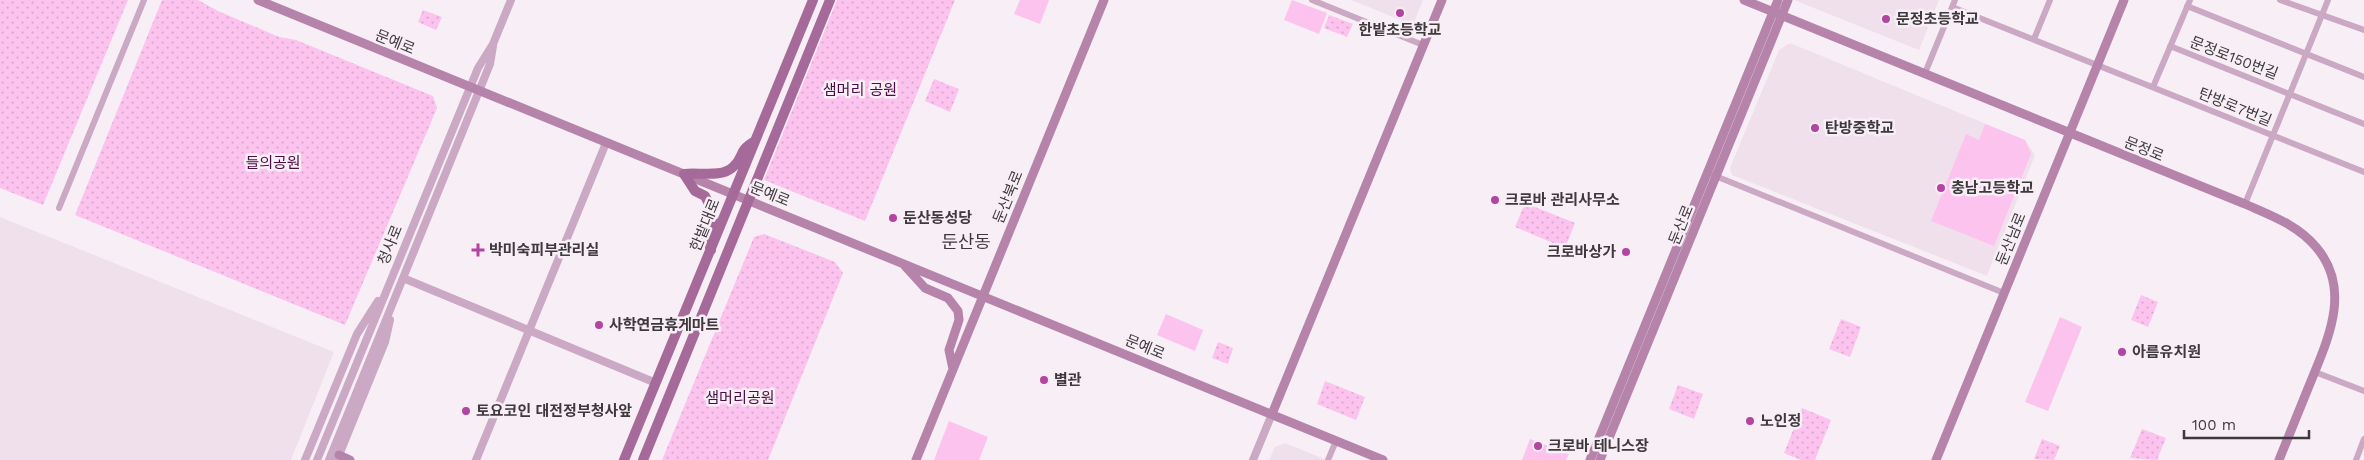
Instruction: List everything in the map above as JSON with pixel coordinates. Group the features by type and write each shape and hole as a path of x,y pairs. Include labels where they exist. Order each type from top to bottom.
{"main road":[{"name":"문예로","path":"258,0 1383,460"},
{"name":"한밭대로","path":"624,460 813,0"},
{"name":"한밭대로","path":"643,460 830,0"},
{"name":"둔산북로","path":"916,460 1104,0"},
{"path":"1272,414 1442,0"},
{"name":"문정로","path":"1744,0 2245,204 2293,227 2316,246 2327,262 2335,290 2335,309 2331,329 2279,460"},
{"name":"둔산로","path":"1778,0 1778,14"},
{"name":"둔산로","path":"1600,460 1712,175 1778,14 1788,0"},
{"name":"둔산남로","path":"1936,460 2124,0"},
{"path":"711,250 706,238 713,223 712,208 705,196 695,190 684,174 702,172 709,175 726,172 733,168 744,148 756,141"},
{"name":"둔산로","path":"1590,460 1712,175"},
{"path":"903,264 925,288 948,298 958,311 959,320 949,350 953,370"},
{"path":"338,458 350,460"}],"street":[{"path":"58,208 144,0"},
{"name":"청사로","path":"328,460 490,64 493,44 511,0"},
{"path":"1312,0 1423,45"},
{"path":"2034,39 2050,0"},
{"path":"2280,0 2364,30"},
{"name":"문정로150번길","path":"2245,204 2328,0"},
{"path":"1925,73 1953,3"},
{"name":"탄방로7번길","path":"1953,3 2034,39 2364,172"},
{"path":"2153,87 2189,3"},
{"name":"문정로150번길","path":"2189,3 2306,53"},
{"name":"청사로","path":"317,460 481,60 493,44"},
{"name":"문정로150번길","path":"2170,46 2290,93"},
{"path":"2306,53 2364,77"},
{"path":"2290,93 2364,124"},
{"path":"476,460 606,143"},
{"path":"1712,175 2004,293"},
{"path":"403,278 656,383"},
{"path":"305,460 357,334 388,287"},
{"path":"338,458 385,342 398,291"},
{"path":"2315,372 2364,391"},
{"path":"1253,460 1272,414"},
{"path":"2356,460 2364,439"},
{"path":"1328,460 1336,441"}],"shaded area":[{"name":"한밭초등학교","path":"1351,0 1423,0 1413,25"},
{"name":"문정초등학교","path":"1794,0 1939,0 1919,50"},
{"path":"1790,43 2025,140 2035,155 1987,276 1732,175 1730,168 1779,50"},
{"path":"0,217 334,352 291,460 0,460"},
{"path":"1285,443 1327,460 1269,460 1275,447"}],"green space":[{"path":"0,0 128,0 43,205 0,188"},
{"name":"들의공원","path":"162,0 198,0 218,11 279,37 296,40 433,96 437,108 345,325 75,215"},
{"name":"샘머리 공원","path":"837,0 955,0 865,221 764,180"},
{"path":"1020,0 1049,0 1040,24 1014,14"},
{"path":"1292,0 1327,13 1319,34 1284,20"},
{"path":"423,10 442,17 436,30 418,22"},
{"path":"1329,15 1353,24 1347,37 1324,28"},
{"path":"934,79 959,89 950,112 925,101"},
{"path":"1985,124 2025,140 2031,154 1994,246 1931,221 1966,134 1979,140"},
{"path":"1525,203 1575,223 1565,248 1515,227"},
{"name":"샘머리공원","path":"764,234 835,262 843,273 768,460 662,460 754,237"},
{"path":"2141,295 2158,302 2148,327 2131,320"},
{"path":"1166,314 1203,330 1195,351 1157,335"},
{"path":"2060,317 2082,327 2048,411 2025,402"},
{"path":"1841,319 1861,327 1850,357 1829,349"},
{"path":"1218,342 1233,348 1228,364 1212,358"},
{"path":"1325,381 1365,397 1356,420 1317,404"},
{"path":"1678,385 1703,394 1694,419 1669,409"},
{"path":"1802,408 1831,420 1815,460 1801,460 1784,453"},
{"path":"949,421 988,437 979,460 934,460"},
{"path":"2142,429 2166,438 2157,460 2130,458"},
{"name":"크로바 테니스장","path":"1530,439 1569,454 1566,460 1522,460"},
{"path":"2042,439 2060,446 2054,460 2034,459"}],"place":[{"name":"한밭초등학교","path":"1400,13"},
{"name":"문정초등학교","path":"1886,19"},
{"name":"탄방중학교","path":"1815,128"},
{"name":"충남고등학교","path":"1941,188"},
{"name":"크로바 관리사무소","path":"1495,200"},
{"name":"둔산동성당","path":"893,218"},
{"name":"박미숙피부관리실","path":"478,250"},
{"name":"크로바상가","path":"1626,252"},
{"name":"사학연금휴게마트","path":"599,325"},
{"name":"아름유치원","path":"2122,352"},
{"name":"별관","path":"1044,380"},
{"name":"토요코인 대전정부청사앞","path":"466,411"},
{"name":"노인정","path":"1750,421"},
{"name":"크로바 테니스장","path":"1538,446"}],"district":[{"name":"둔산동","path":"966,241"}]}
